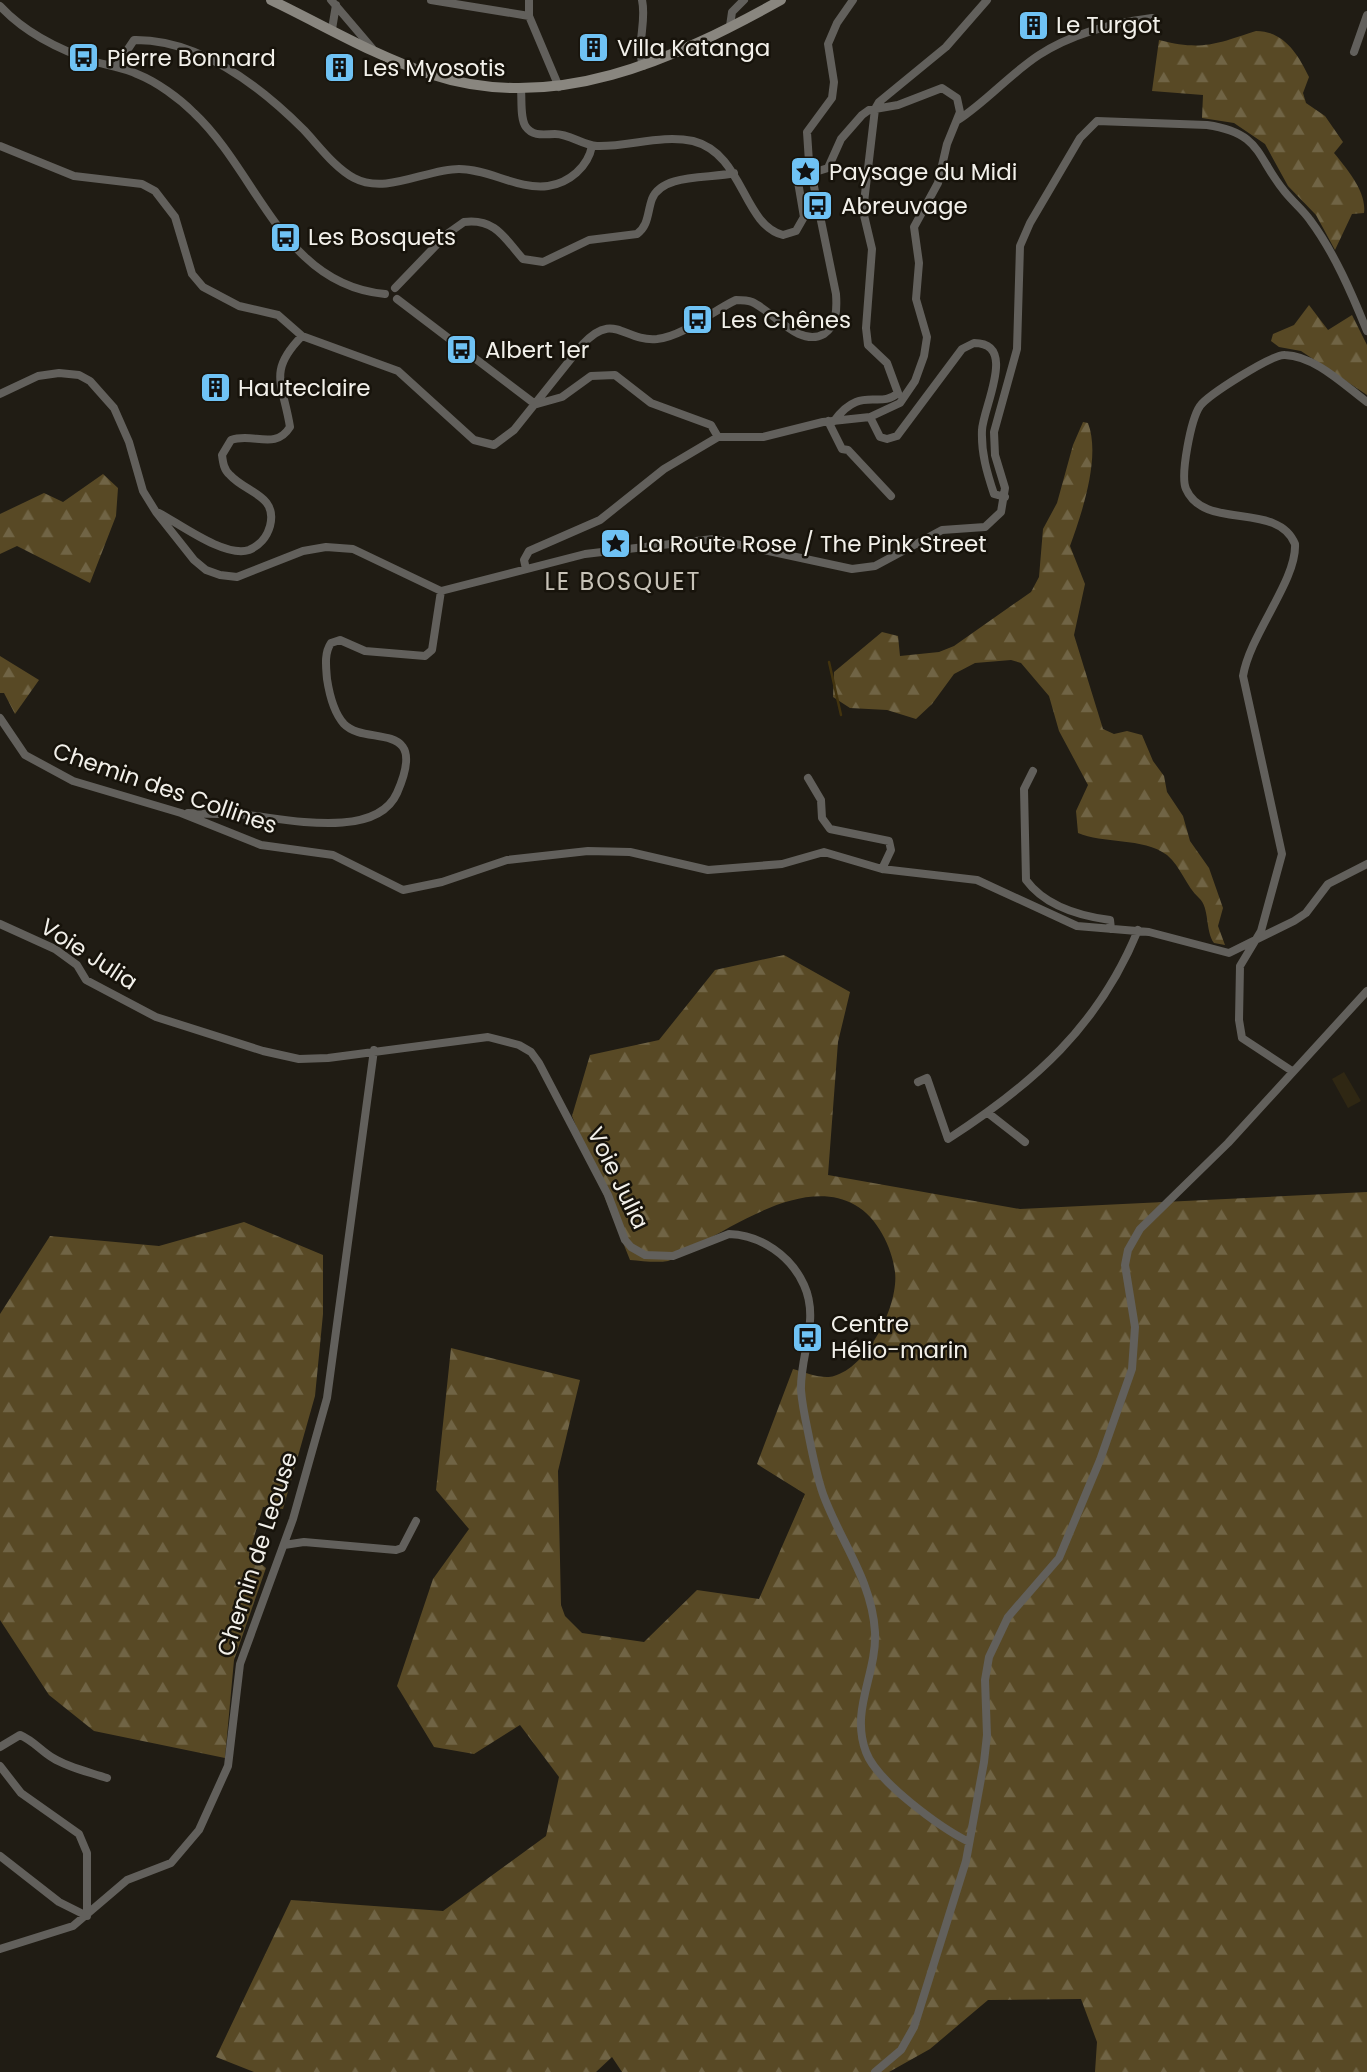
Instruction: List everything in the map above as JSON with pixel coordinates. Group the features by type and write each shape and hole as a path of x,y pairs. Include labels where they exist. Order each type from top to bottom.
{"main road":[{"path":"271,0 412,68 449,80 521,90 559,87 643,66 781,0"}],"street":[{"path":"431,0 528,16"},
{"path":"529,0 528,16 559,87"},
{"path":"642,0 645,16 640,49 643,66"},
{"path":"730,26 732,12 744,0"},
{"path":"0,146 74,176 142,184 155,191 175,217 192,274 203,287 239,306 278,316 302,336 398,371 482,444 494,445 504,440 588,339 604,328 657,339 736,300 749,300 807,337 819,337 829,331 837,308 836,294 809,162 807,132 810,123 829,105 834,90 828,44 837,23 853,0"},
{"path":"831,421 856,401 886,399 898,393 887,363 868,345 866,328 872,249 863,211 875,109 879,102 946,47 988,0"},
{"path":"331,29 333,3"},
{"path":"333,3 372,48"},
{"path":"0,6 45,40 84,58 116,66 156,84 194,112 231,154 267,214 298,253 346,284 385,294 388,300 397,299 535,404"},
{"path":"1354,52 1367,15"},
{"path":"958,120 1038,56 1071,38 1127,21 1153,18"},
{"path":"116,66 134,40 154,40 216,62 274,100 345,172 368,183 382,184 460,169 494,174 526,185 548,186 560,183 582,168 592,146"},
{"path":"526,569 524,560 528,551 600,520 664,470 718,437 763,437 831,421 870,417 900,403 915,381 924,356 927,337 916,299 919,262 914,227 938,183 947,144 958,120 960,106 957,98 942,88 891,108 875,109 862,115 846,131 828,168 812,173"},
{"path":"521,90 523,121 530,132 557,134 592,146 674,139 692,141 719,155 734,173 746,198 765,222 783,235 796,231 804,217 797,176 809,162"},
{"path":"0,394 30,379 48,374 79,375 90,381 114,408 129,442 144,491 156,512 194,560 205,570 220,575 237,578 303,551 326,547 354,549 441,591 585,554 713,539 852,569 868,568 942,530 985,527 1001,512 1005,497 1003,479 993,446 993,432 1017,349 1017,264 1021,242 1089,126 1097,121 1224,128 1257,149 1284,191 1312,222 1367,331"},
{"path":"385,294 388,288 396,288 447,234 464,222 491,225 506,235 523,259 543,262 589,240 637,234 646,224 653,195 668,183 734,173"},
{"path":"396,288 399,292 397,299"},
{"path":"156,512 233,551 250,550 261,542 272,518 270,506 261,496 230,476 222,455 231,440 238,438 274,441 285,435 290,427 279,368 286,352 302,336"},
{"path":"870,417 880,437 887,439 897,436 962,349 974,343 988,347 994,352 998,368 984,415 983,454 994,494 1005,497"},
{"path":"1292,1071 1246,1042 1240,1030 1240,966 1264,922 1282,854 1243,676 1249,651 1292,564 1295,544 1280,526 1215,510 1196,500 1185,486 1190,436 1199,407 1206,399 1267,358 1276,355 1286,355 1311,363 1367,402"},
{"path":"535,404 562,397 591,376 615,375 652,403 711,425 718,437"},
{"path":"831,421 842,449 848,450 891,496"},
{"path":"181,813 246,815 315,824 369,818 392,804 402,781 404,753 392,737 355,731 345,724 329,691 327,649 331,642 340,640 365,651 425,656 432,650 441,591"},
{"name":"Chemin des Collines","path":"0,718 25,755 51,771 92,787 181,813 261,845 333,855 403,890 442,882 507,860 606,850 630,852 708,870 782,864 824,852 882,869 968,877 1068,924 1138,930 1229,953 1251,944 1306,913 1328,884 1367,864"},
{"path":"1033,771 1024,789 1026,880 1033,890 1078,915 1110,920 1111,929"},
{"path":"808,778 821,800 822,818 830,829 889,841 891,850 882,869"},
{"name":"Voie Julia","path":"0,924 55,949 77,965 86,980 156,1017 299,1059 328,1058 488,1037 519,1045 531,1052 539,1063 608,1195 625,1240 631,1247 645,1255 673,1256 729,1234 740,1235 780,1252 793,1266 804,1285 811,1310 801,1390 823,1494 860,1572 875,1633 860,1720 867,1754 894,1787 969,1842"},
{"path":"918,1082 927,1078 948,1139 988,1113 1072,1040 1103,1002 1138,930"},
{"path":"876,2072 901,2050 914,2027 965,1866 984,1762 987,1735 985,1680 989,1657 1008,1617 1059,1558 1096,1472 1132,1369 1135,1327 1125,1265 1128,1250 1140,1229 1228,1143 1367,991"},
{"name":"Chemin de Leouse","path":"0,1949 74,1926 127,1880 172,1863 199,1830 228,1766 240,1664 284,1545 327,1398 374,1050"},
{"path":"988,1113 1025,1142"},
{"path":"284,1545 304,1542 396,1550 402,1548 415,1521"},
{"path":"0,1748 20,1735 66,1765 107,1778"},
{"path":"0,1766 21,1793 79,1834 87,1853 88,1916 60,1902 0,1856"}],"shaded area":[{"path":"1344,1072 1361,1101 1348,1108 1332,1079"}],"green space":[{"path":"1256,31 1275,35 1295,52 1309,77 1303,93 1306,103 1325,116 1343,142 1334,153 1359,189 1364,213 1352,214 1335,250 1316,215 1288,186 1265,144 1234,123 1202,118 1203,95 1152,91 1159,40 1187,45 1209,44"},
{"path":"1309,305 1328,330 1352,315 1367,345 1367,395 1301,351 1279,347 1271,341 1273,334 1294,325"},
{"path":"1083,422 1088,423 1092,452 1088,485 1070,546 1085,584 1074,635 1103,729 1114,734 1127,731 1142,735 1153,761 1164,776 1167,792 1183,816 1190,841 1209,868 1223,908 1218,926 1225,945 1214,943 1202,902 1167,855 1157,849 1135,843 1099,839 1078,833 1076,811 1088,785 1059,731 1049,696 1021,663 1011,660 975,663 954,674 932,704 916,719 887,710 850,708 833,697 834,672 882,632 898,636 900,656 939,652 954,646 1031,592 1039,577 1043,529 1057,503 1073,445"},
{"path":"103,474 118,488 116,516 90,583 17,546 0,554 0,514 44,493 63,502"},
{"path":"0,656 39,680 15,714 4,693 0,693"},
{"path":"784,955 850,992 838,1042 828,1175 1020,1209 1367,1192 1367,2072 1095,2072 1097,2042 1081,1999 988,2000 930,2049 889,2072 622,2072 612,2057 596,2072 254,2072 216,2057 291,1900 443,1911 546,1836 559,1777 520,1725 474,1754 434,1747 397,1686 433,1579 469,1529 436,1490 451,1348 580,1380 558,1471 561,1605 565,1616 582,1633 644,1642 697,1590 759,1599 805,1494 757,1464 793,1369 819,1376 834,1376 858,1361 879,1333 895,1286 895,1272 887,1243 877,1225 863,1210 836,1198 816,1196 796,1199 755,1214 668,1261 630,1260 572,1116 590,1055 659,1040 715,970"},
{"path":"244,1222 323,1255 323,1314 315,1396 283,1509 263,1507 249,1554 266,1568 234,1660 225,1758 94,1731 49,1695 0,1620 0,1314 50,1236 159,1246"}],"waterway":[{"path":"829,662 841,715"}],"place":[{"name":"Le Turgot","path":"1033,25"},
{"name":"Villa Katanga","path":"594,48"},
{"name":"Pierre Bonnard","path":"84,58"},
{"name":"Les Myosotis","path":"340,68"},
{"name":"Paysage du Midi","path":"806,172"},
{"name":"Abreuvage","path":"818,206"},
{"name":"Les Bosquets","path":"285,237"},
{"name":"Les Chênes","path":"698,320"},
{"name":"Albert 1er","path":"462,350"},
{"name":"Hauteclaire","path":"215,388"},
{"name":"La Route Rose / The Pink Street","path":"615,544"},
{"name":"Centre Hélio-marin","path":"808,1337"}],"district":[{"name":"LE BOSQUET","path":"623,581"}]}
